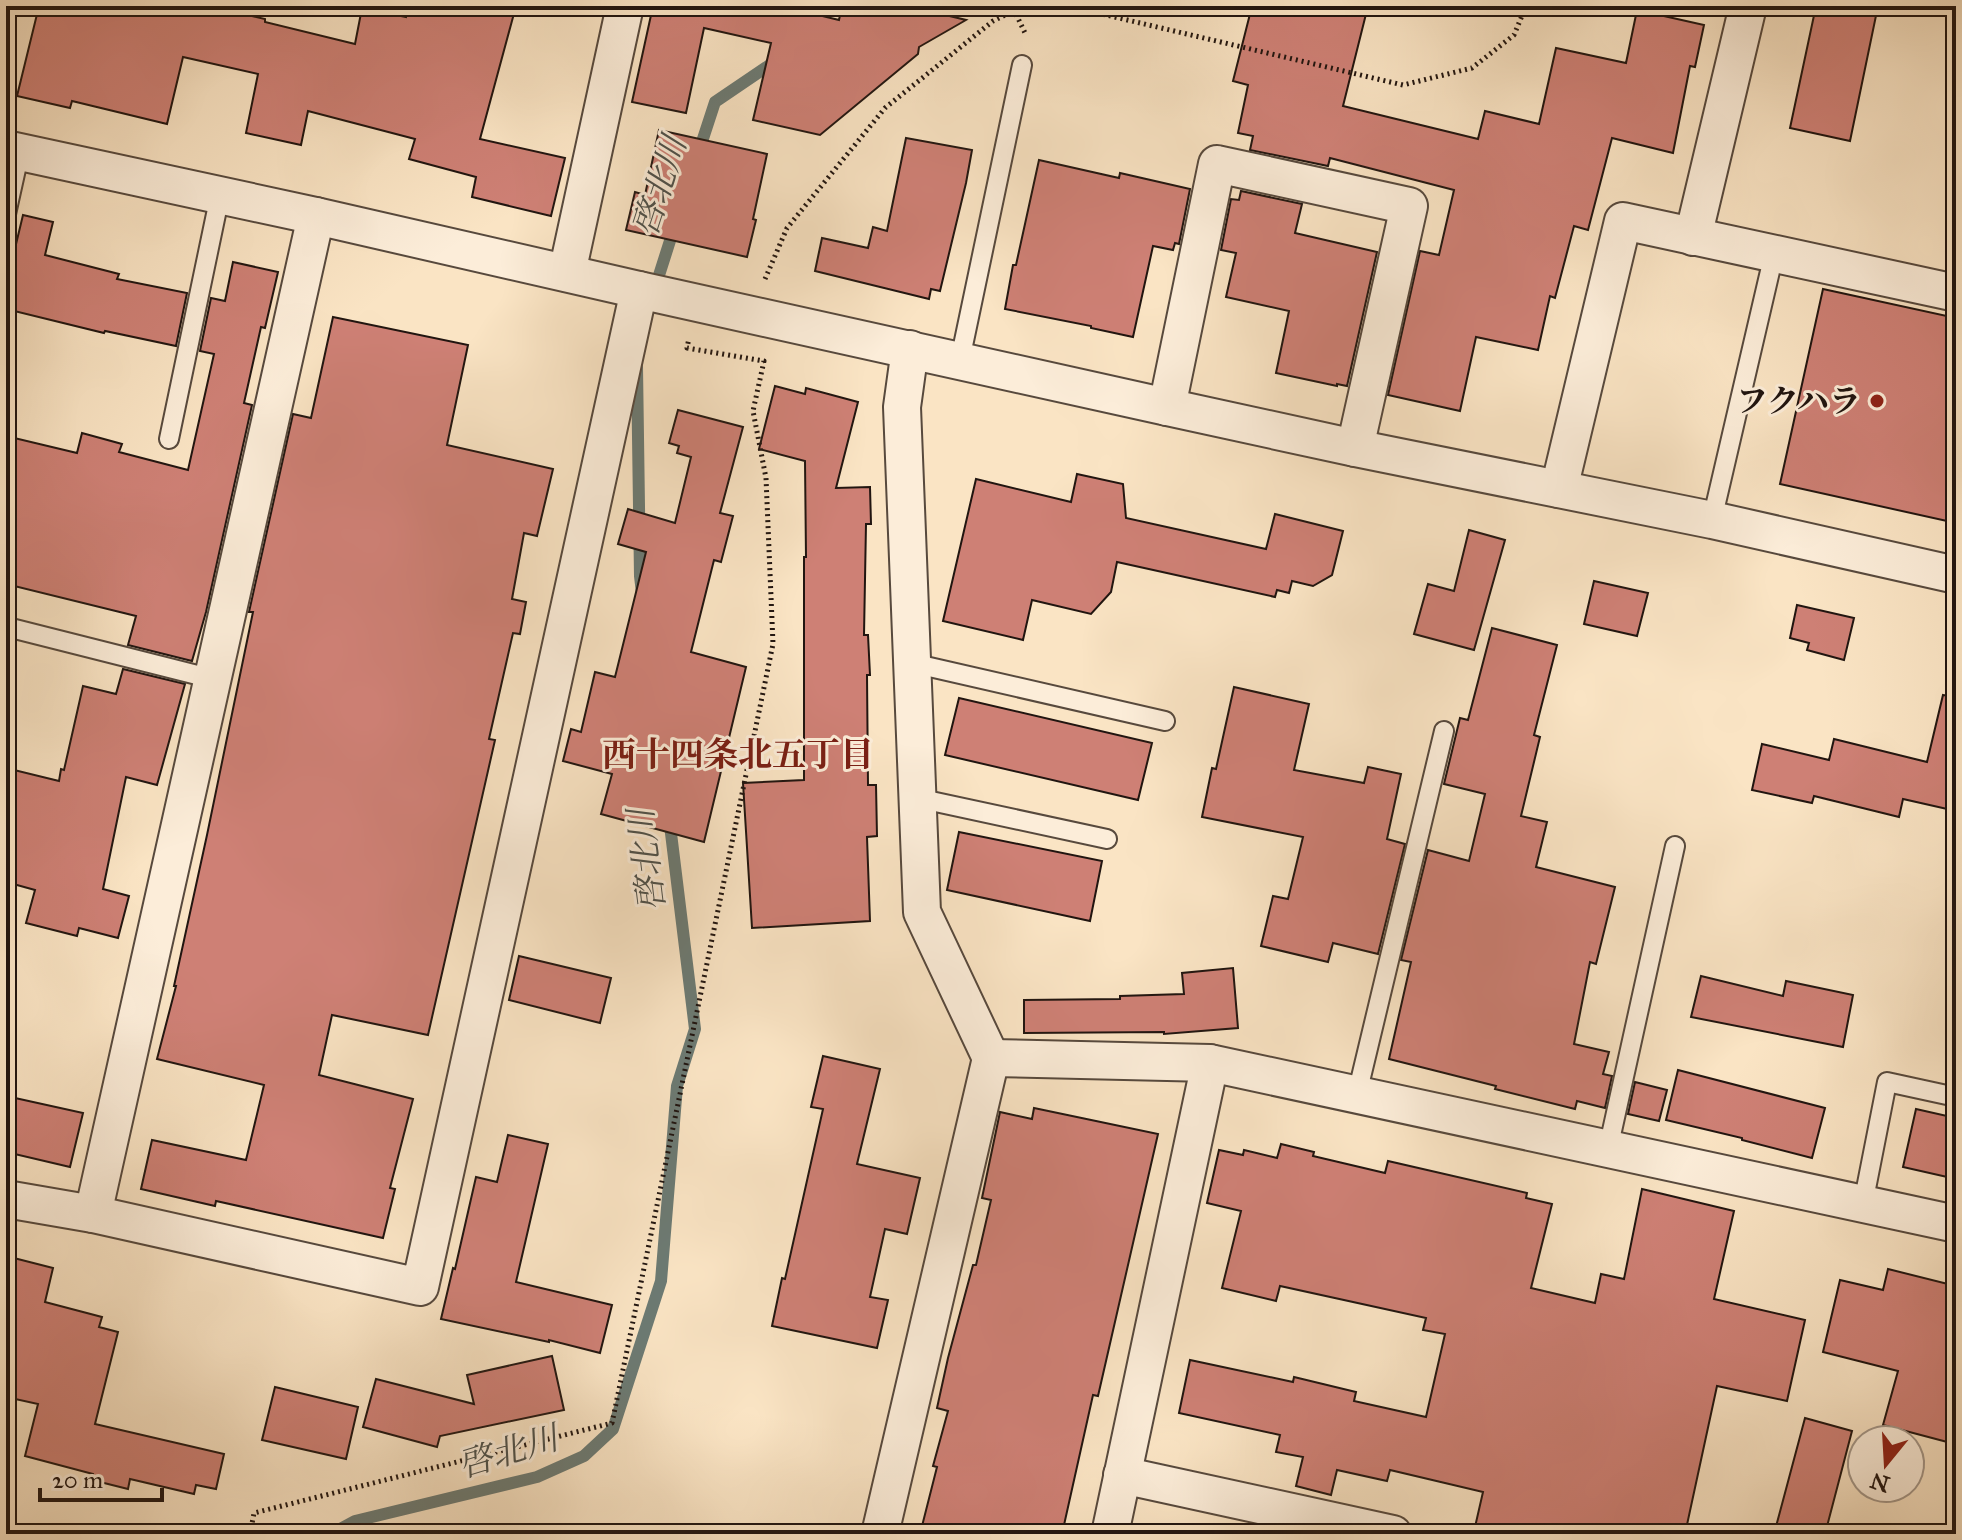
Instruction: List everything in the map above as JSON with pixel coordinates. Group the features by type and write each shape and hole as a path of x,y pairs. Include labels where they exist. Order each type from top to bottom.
{"street":[{"path":"567,273 625,6"},
{"path":"1693,237 1748,6"},
{"path":"13,150 1167,407 1712,520 1956,575"},
{"path":"1167,407 1217,164 1409,206 1355,448"},
{"path":"93,1214 316,216"},
{"path":"1559,489 1623,221 1956,293"},
{"path":"6,1199 93,1214 420,1287 639,290"},
{"path":"880,1534 991,1058 922,912 902,407 910,349"},
{"path":"991,1058 1210,1063 1956,1224"},
{"path":"1110,1534 1210,1063"},
{"path":"1122,1475 1393,1534"}],"lane":[{"path":"960,360 1022,65"},
{"path":"6,214 13,150"},
{"path":"169,439 220,195"},
{"path":"1712,520 1774,254"},
{"path":"7,627 213,679"},
{"path":"912,663 1165,721"},
{"path":"1357,1094 1444,731"},
{"path":"917,798 1107,839"},
{"path":"1608,1149 1675,846"},
{"path":"1863,1204 1887,1082 1956,1097"}],"path":[{"path":"762,285 787,228 885,108 993,21 1023,6"},
{"path":"1068,6 1403,85 1472,68 1514,35 1526,6"},
{"path":"250,1534 254,1513 612,1423 773,644 766,478 753,411 764,361 687,348 697,303"}],"building":[{"path":"39,6 209,6 355,44 362,8 406,17 407,6 516,6 480,139 565,158 551,216 472,197 476,177 409,159 415,139 308,111 301,145 246,133 258,74 183,57 167,124 72,101 70,108 17,96"},
{"path":"653,6 781,6 839,20 842,6 908,6 966,20 919,47 918,54 820,135 753,120 771,43 704,28 686,113 632,102"},
{"path":"1252,6 1368,6 1343,106 1478,139 1485,111 1539,124 1556,48 1626,63 1637,10 1704,25 1695,67 1690,66 1673,153 1612,138 1588,230 1574,226 1555,298 1550,296 1538,350 1476,337 1460,411 1388,395 1420,251 1439,255 1454,190 1330,158 1328,166 1250,150 1253,136 1238,133 1248,85 1233,81"},
{"path":"1816,6 1878,6 1850,141 1790,128"},
{"path":"659,130 767,154 747,257 626,230 635,192 645,195"},
{"path":"906,138 972,150 940,291 931,289 929,299 815,271 822,238 868,248 873,227 887,231"},
{"path":"1039,160 1119,178 1120,173 1190,189 1179,244 1175,243 1173,250 1153,246 1133,337 1005,309"},
{"path":"1241,191 1302,204 1295,233 1377,252 1347,386 1276,373 1289,311 1226,297 1236,253 1221,250 1231,199 1239,200"},
{"path":"23,215 53,222 45,255 119,274 117,279 187,293 176,346 104,333 6,309 6,286"},
{"path":"233,262 278,272 265,328 261,327 244,403 252,405 206,612 192,661 128,645 136,616 6,584 6,436 77,453 82,433 122,444 119,452 188,470 214,354 200,351 211,298 225,301"},
{"name":"フクハラ","path":"1823,289 1956,318 1956,523 1780,484"},
{"path":"333,317 468,345 447,445 553,469 537,536 524,533 512,599 526,602 520,634 513,633 489,739 495,740 428,1035 332,1015 319,1075 413,1099 390,1188 395,1189 383,1238 216,1201 215,1206 141,1189 152,1140 246,1160 264,1085 157,1059 176,986 253,612 249,612 293,414 311,418"},
{"path":"775,386 805,394 806,388 858,402 836,488 870,487 871,524 866,524 864,635 868,635 870,675 867,675 868,785 876,785 877,836 867,837 870,921 752,928 743,783 804,780 805,461 759,449"},
{"path":"678,410 743,427 720,513 733,516 721,562 714,560 691,652 746,667 704,842 601,814 612,774 563,761 571,729 581,732 595,672 615,677 646,552 618,544 628,509 675,523 691,457 677,453 679,446 669,443"},
{"path":"1077,474 1123,484 1126,518 1266,549 1275,514 1343,531 1332,575 1313,586 1292,581 1289,593 1277,590 1275,597 1117,562 1111,592 1091,614 1032,600 1023,640 943,621 976,479 1071,502"},
{"path":"1469,530 1505,540 1474,650 1414,634 1428,584 1454,591"},
{"path":"1594,581 1648,593 1637,636 1584,624"},
{"path":"1797,605 1854,618 1844,660 1807,650 1809,643 1790,638"},
{"path":"1492,628 1557,645 1534,735 1540,737 1521,816 1547,822 1536,867 1615,887 1596,964 1590,962 1574,1044 1609,1052 1603,1074 1612,1076 1605,1108 1577,1101 1575,1109 1389,1059 1411,962 1401,960 1428,850 1469,861 1485,794 1444,784 1460,718 1468,720"},
{"path":"123,669 185,684 157,785 126,777 103,889 129,896 118,938 79,928 77,936 26,923 35,890 6,882 6,768 59,781 83,686 116,694"},
{"path":"1234,687 1309,704 1294,770 1364,783 1368,767 1401,774 1387,839 1405,844 1378,954 1333,943 1328,962 1261,946 1273,896 1288,899 1303,837 1202,817"},
{"path":"1943,695 1956,697 1956,811 1903,799 1899,817 1814,796 1812,803 1752,790 1762,744 1829,760 1834,739 1927,762"},
{"path":"959,698 1152,743 1138,800 945,755"},
{"path":"959,832 1102,861 1090,921 947,890"},
{"path":"519,956 611,978 600,1023 509,1000"},
{"path":"1233,968 1238,1028 1164,1034 1024,1033 1024,1000 1120,999 1120,996 1184,994 1182,973"},
{"path":"1701,976 1783,996 1786,981 1853,995 1843,1047 1691,1017"},
{"path":"823,1056 880,1069 857,1164 920,1178 907,1234 885,1229 870,1297 888,1300 877,1348 772,1326 823,1109 811,1107"},
{"path":"1678,1070 1825,1108 1812,1158 1666,1120"},
{"path":"1635,1082 1667,1090 1659,1121 1628,1114"},
{"path":"6,1096 83,1113 70,1167 6,1152"},
{"path":"1034,1108 1158,1134 1098,1396 1093,1395 1062,1534 920,1534 937,1467 933,1466 948,1411 937,1408 991,1200 982,1198 1000,1112 1032,1119"},
{"path":"1916,1109 1956,1118 1956,1179 1903,1167"},
{"path":"508,1135 548,1144 516,1282 612,1305 600,1353 441,1319 476,1177 497,1182"},
{"path":"1281,1144 1314,1152 1313,1156 1385,1173 1388,1161 1527,1193 1526,1198 1552,1204 1531,1288 1595,1303 1601,1274 1624,1279 1642,1189 1734,1211 1714,1299 1805,1320 1787,1401 1717,1386 1685,1534 1645,1534 1612,1526 1611,1534 1505,1534 1475,1527 1483,1492 1390,1470 1387,1481 1337,1470 1331,1495 1296,1486 1303,1457 1276,1452 1280,1435 1179,1413 1190,1360 1293,1382 1294,1377 1356,1392 1354,1401 1426,1417 1445,1334 1423,1330 1426,1318 1280,1286 1276,1301 1222,1288 1241,1211 1207,1203 1219,1150 1243,1155 1244,1150 1277,1158"},
{"path":"6,1256 53,1268 45,1302 102,1317 99,1327 118,1332 95,1424 224,1454 216,1489 196,1485 194,1494 130,1479 128,1489 92,1480 93,1474 25,1456 38,1404 6,1397"},
{"path":"1888,1269 1956,1286 1956,1423 1951,1443 1926,1436 1926,1424 1883,1424 1898,1371 1823,1352 1840,1280 1883,1290"},
{"path":"552,1356 564,1410 440,1436 437,1447 363,1427 376,1379 474,1404 467,1375"},
{"path":"275,1387 358,1407 346,1459 262,1440"},
{"path":"1805,1418 1846,1429 1846,1454 1825,1534 1774,1534"}],"waterway":[{"name":"啓北川","path":"698,154 715,102 777,60"},
{"name":"啓北川","path":"654,291 675,225"},
{"name":"啓北川","path":"637,367 642,593"},
{"name":"啓北川","path":"331,1534 355,1521 537,1477 584,1456 613,1429 661,1281 677,1086 695,1029 669,817"}],"place":[{"name":"フクハラ","path":"1877,401"}],"district":[{"name":"西十四条北五丁目","path":"738,754"}]}
